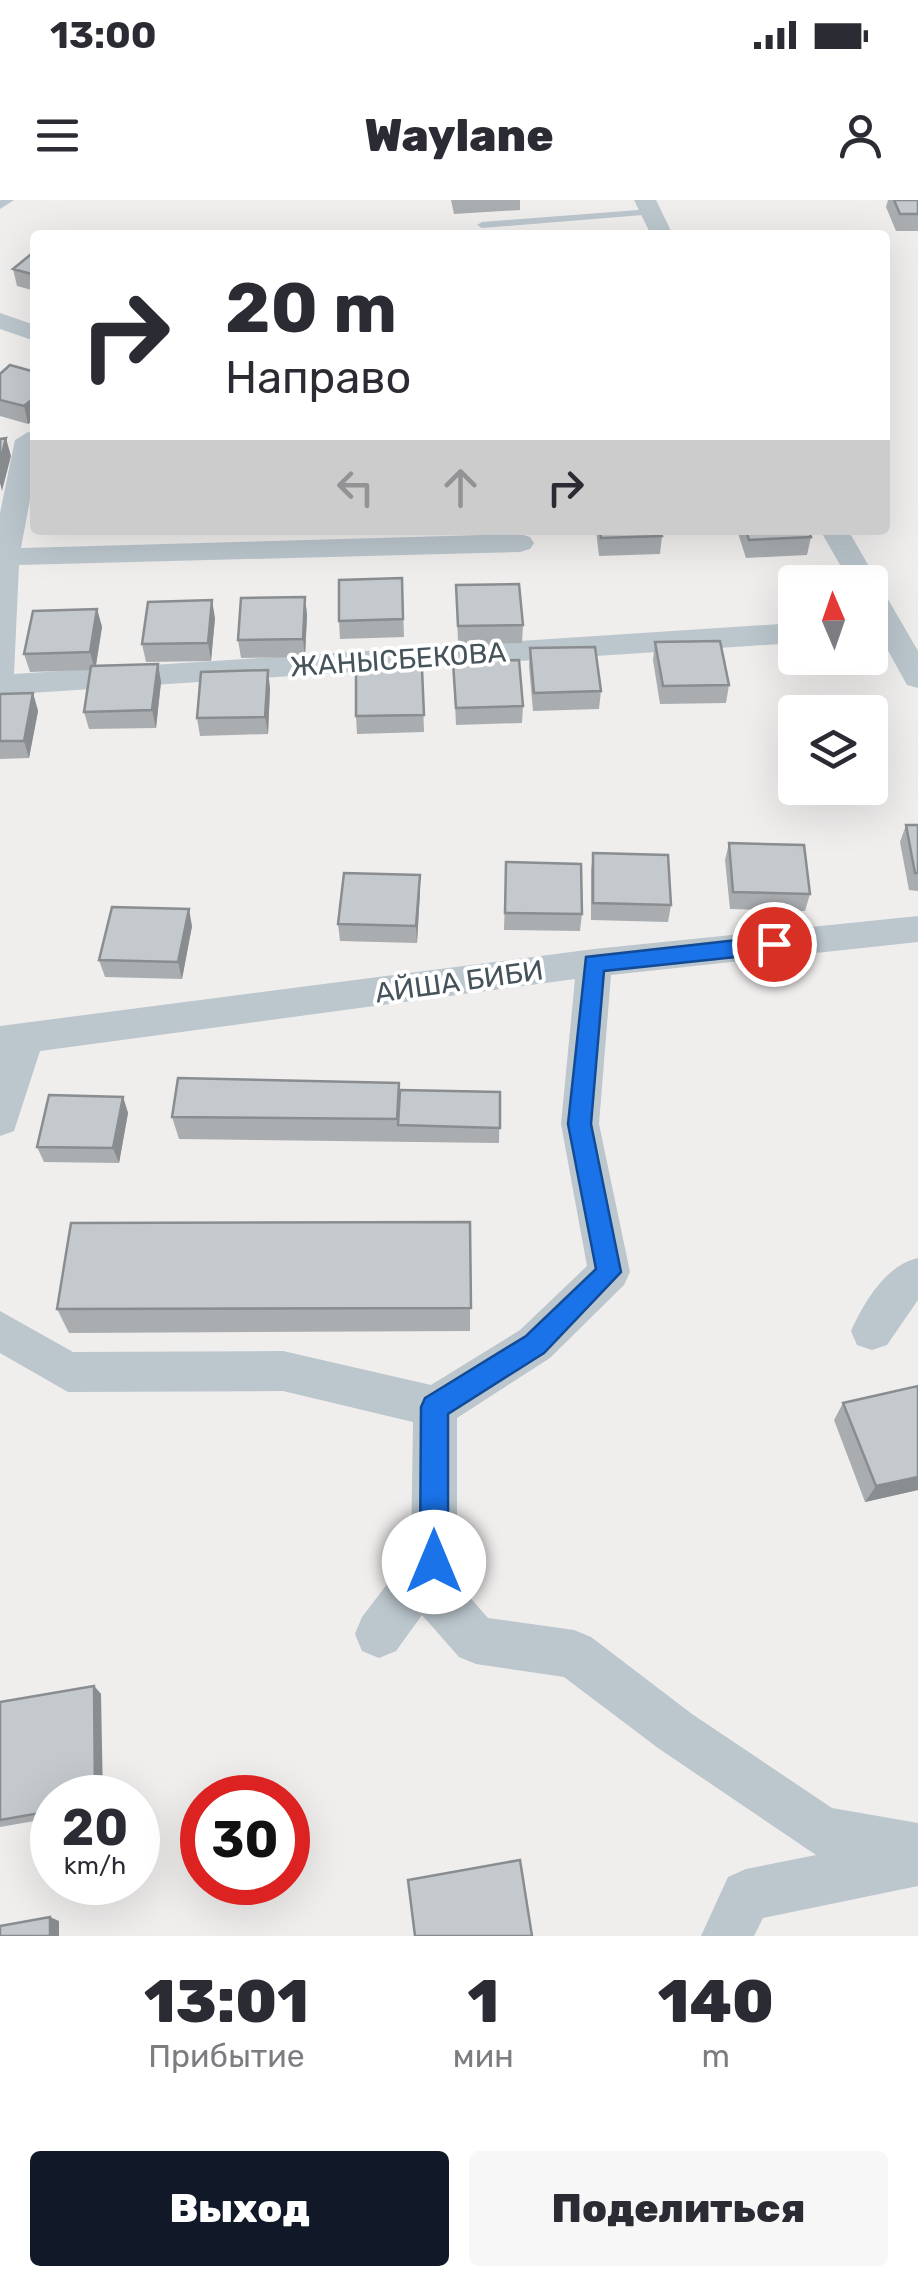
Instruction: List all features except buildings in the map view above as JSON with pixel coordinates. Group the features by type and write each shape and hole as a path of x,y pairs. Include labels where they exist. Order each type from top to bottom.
{"street":[{"path":"648,206 660,230"},
{"path":"0,320 30,332"},
{"path":"0,672 2,558 21,439"},
{"path":"837,535 854,565"},
{"path":"2,558 520,543"},
{"name":"ЖАНЫСБЕКОВА","path":"0,684 778,634"},
{"path":"888,638 918,678"},
{"name":"АЙША БИБИ","path":"12,1040 594,963 918,929"},
{"path":"0,1330 68,1372 283,1371 434,1407 535,1344 609,1272 580,1124 594,963"},
{"path":"0,1120 12,1040"},
{"path":"872,1331 909,1279 918,1277"},
{"path":"378,1634 434,1562 434,1407"},
{"path":"421,1578 476,1640 574,1654 675,1731 823,1832 918,1849"},
{"path":"727,1936 746,1895 918,1860"}],"lane":[{"path":"482,225 648,206"}],"route":[{"path":"434,1562 434,1407 535,1344 609,1272 580,1124 594,963 774,944"}]}
